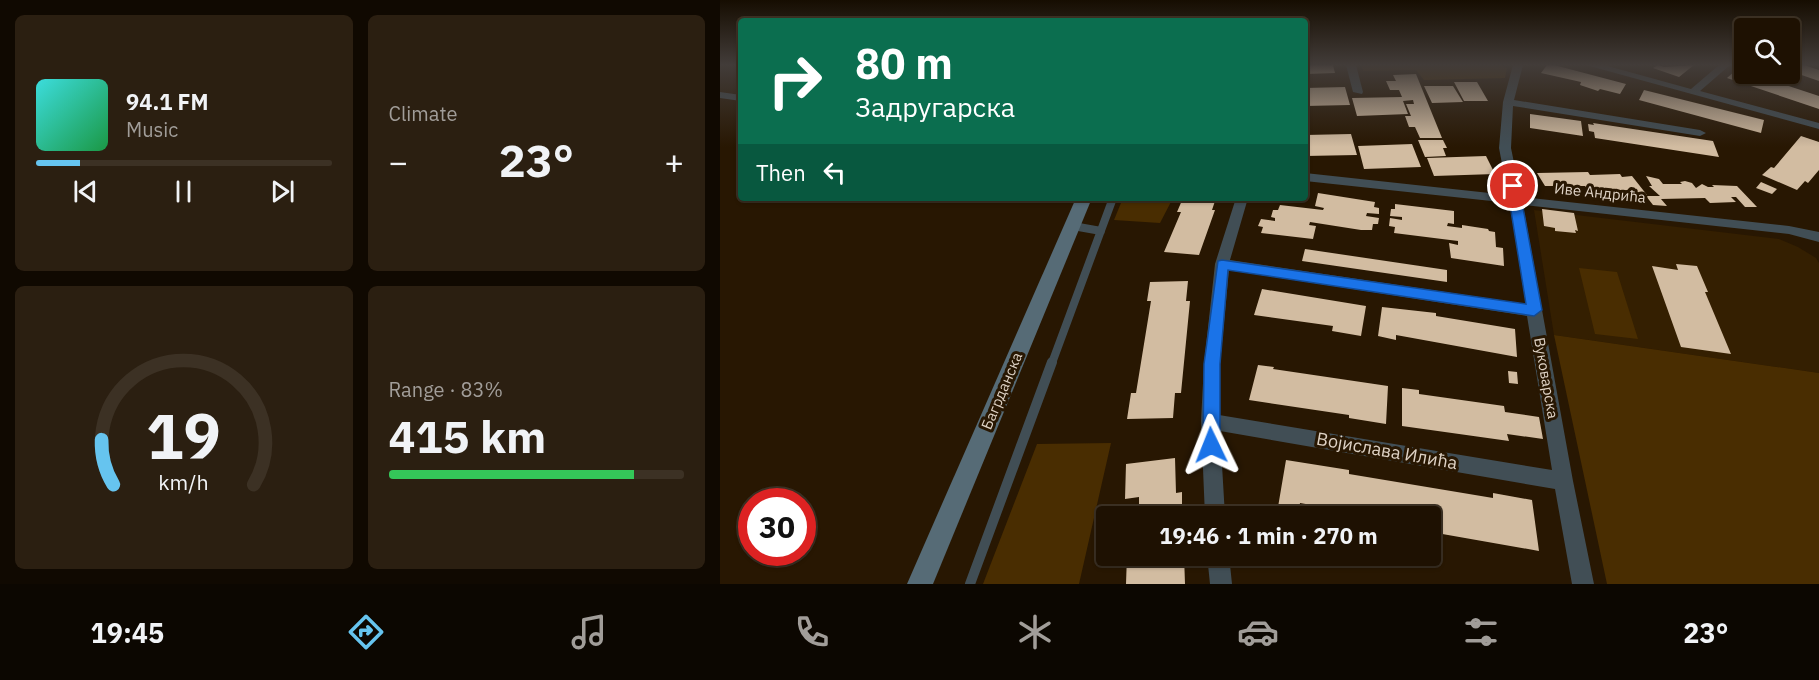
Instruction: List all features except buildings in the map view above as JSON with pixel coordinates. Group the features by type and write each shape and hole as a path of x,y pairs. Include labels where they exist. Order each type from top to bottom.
{"main road":[{"name":"Багрданска","path":"920,584 1083,201"}],"street":[{"name":"Вуковарска","path":"1511,92 1505,148 1583,584"},
{"path":"1694,92 1819,126"},
{"path":"720,95 738,98"},
{"path":"1509,102 1700,133"},
{"name":"Иве Андрића","path":"1308,177 1789,230 1819,237"},
{"path":"1214,506 1210,421 1212,364 1222,264 1241,201"},
{"path":"1222,264 1534,310"},
{"name":"Војислава Илића","path":"1210,421 1563,481"},
{"path":"1219,566 1221,584"}],"lane":[{"path":"970,584 1112,201"},
{"path":"1073,226 1101,231"}],"shaded area":[{"path":"1122,201 1171,201 1160,223 1114,220"},
{"path":"1534,210 1779,239 1798,247 1816,258 1819,263 1819,373 1554,335"},
{"path":"1579,268 1617,272 1638,339 1595,334"},
{"path":"1554,335 1819,373 1819,584 1607,584"},
{"path":"1111,443 1079,584 983,584 1037,444"}],"route":[{"path":"1211,445 1212,364 1222,264 1534,310 1513,186"}]}
